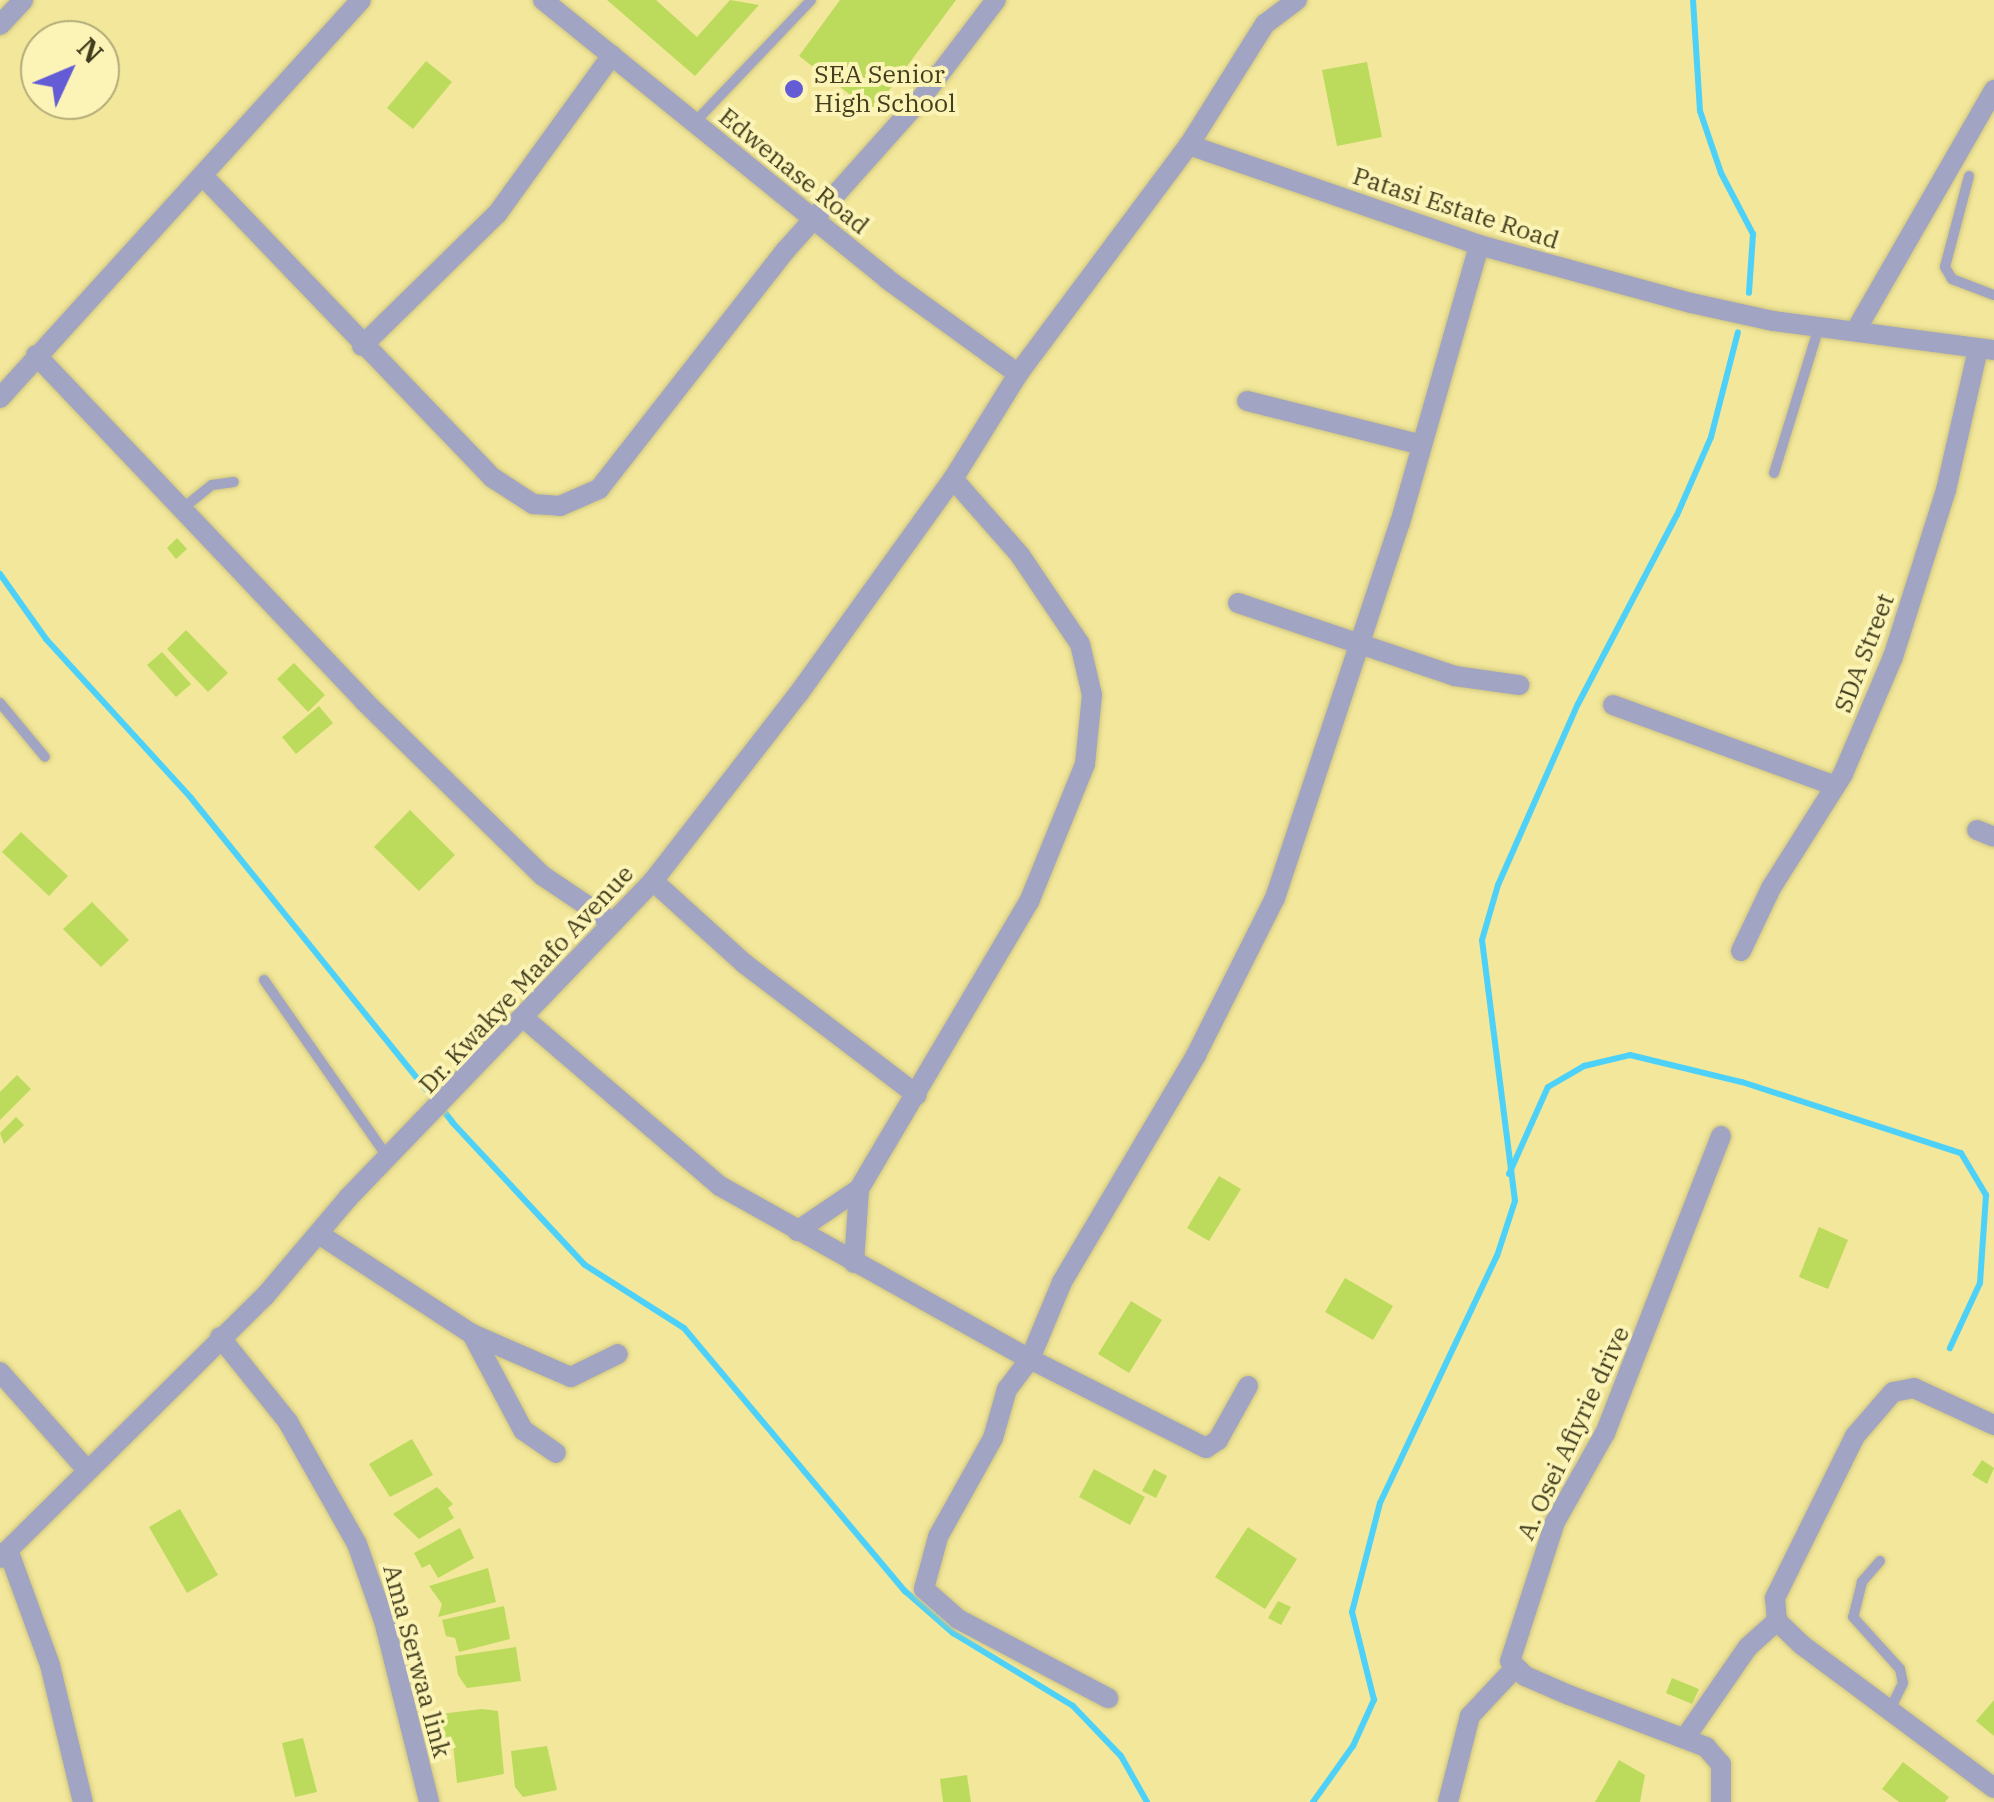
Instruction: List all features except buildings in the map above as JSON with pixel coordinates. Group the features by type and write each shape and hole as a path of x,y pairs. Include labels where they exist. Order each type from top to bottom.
{"street":[{"path":"0,24 22,0"},
{"path":"0,398 361,0"},
{"name":"Edwenase Road","path":"542,0 813,219 1018,374"},
{"path":"203,176 362,346 494,478 533,504 560,506 600,489 813,219 919,101 996,0"},
{"path":"1018,374 1189,145 1265,24 1297,0"},
{"path":"362,346 496,214 612,55"},
{"path":"1856,330 1994,90"},
{"name":"Patasi Estate Road","path":"1189,145 1479,245 1690,304 1986,350"},
{"path":"1108,1698 958,1619 924,1589 938,1537 993,1438 1007,1389 1030,1359 1070,1267 1248,959 1360,647 1479,245"},
{"name":"SDA Street","path":"1741,952 1771,888 1836,786 1893,657 1986,350"},
{"path":"36,356 543,876 613,923"},
{"name":"Dr. Kwakye Maafo Avenue","path":"4,1554 220,1337 653,881 953,479 1018,374"},
{"path":"1247,400 1422,445"},
{"path":"796,1231 859,1189 917,1095 1050,860 1071,810 1094,721 1089,674 1070,626 1020,555 953,479"},
{"path":"1238,602 1360,647 1455,676 1519,686"},
{"path":"1613,705 1836,786"},
{"path":"653,881 758,975 917,1095"},
{"path":"525,1018 720,1186 1030,1359 1206,1448 1218,1440 1248,1386"},
{"name":"A. Osei Afiyrie drive","path":"1514,1669 1514,1641 1556,1522 1605,1432 1721,1136"},
{"path":"854,1262 859,1189"},
{"path":"319,1234 472,1334 571,1377 618,1354"},
{"path":"472,1334 522,1430 556,1452"},
{"name":"Ama Serwaa link","path":"220,1337 288,1422 358,1544 384,1621 428,1802"},
{"path":"0,1372 88,1471"},
{"path":"1994,1424 1914,1388 1893,1392 1855,1436 1775,1598 1778,1620 1994,1788"},
{"path":"4,1554 50,1665 83,1802"},
{"path":"1687,1735 1748,1647 1778,1620"},
{"path":"1448,1802 1470,1716 1514,1669 1687,1735 1721,1764 1721,1802"}],"lane":[{"path":"695,122 811,0"},
{"path":"1969,176 1945,268 1952,279 1994,295"},
{"path":"1774,472 1819,326"},
{"path":"182,509 212,485 234,482"},
{"path":"0,704 46,758"},
{"path":"264,980 388,1158"},
{"path":"1880,1561 1862,1582 1853,1617 1900,1670 1904,1683 1890,1710"}],"waterway":[{"path":"1693,0 1700,111 1721,173 1753,234 1749,293"},
{"path":"1313,1802 1353,1746 1374,1700 1352,1612 1380,1503 1497,1256 1515,1201 1482,940 1498,885 1578,704 1677,515 1711,437 1738,332"},
{"path":"0,574 46,639 191,798 452,1122 585,1265 684,1328 905,1591 953,1633 1073,1706 1121,1756 1147,1802"},
{"path":"1509,1174 1548,1087 1584,1066 1630,1055 1742,1082 1961,1153 1986,1195 1980,1283 1950,1348"}],"place":[{"name":"SEA Senior High School","path":"794,89"}]}
